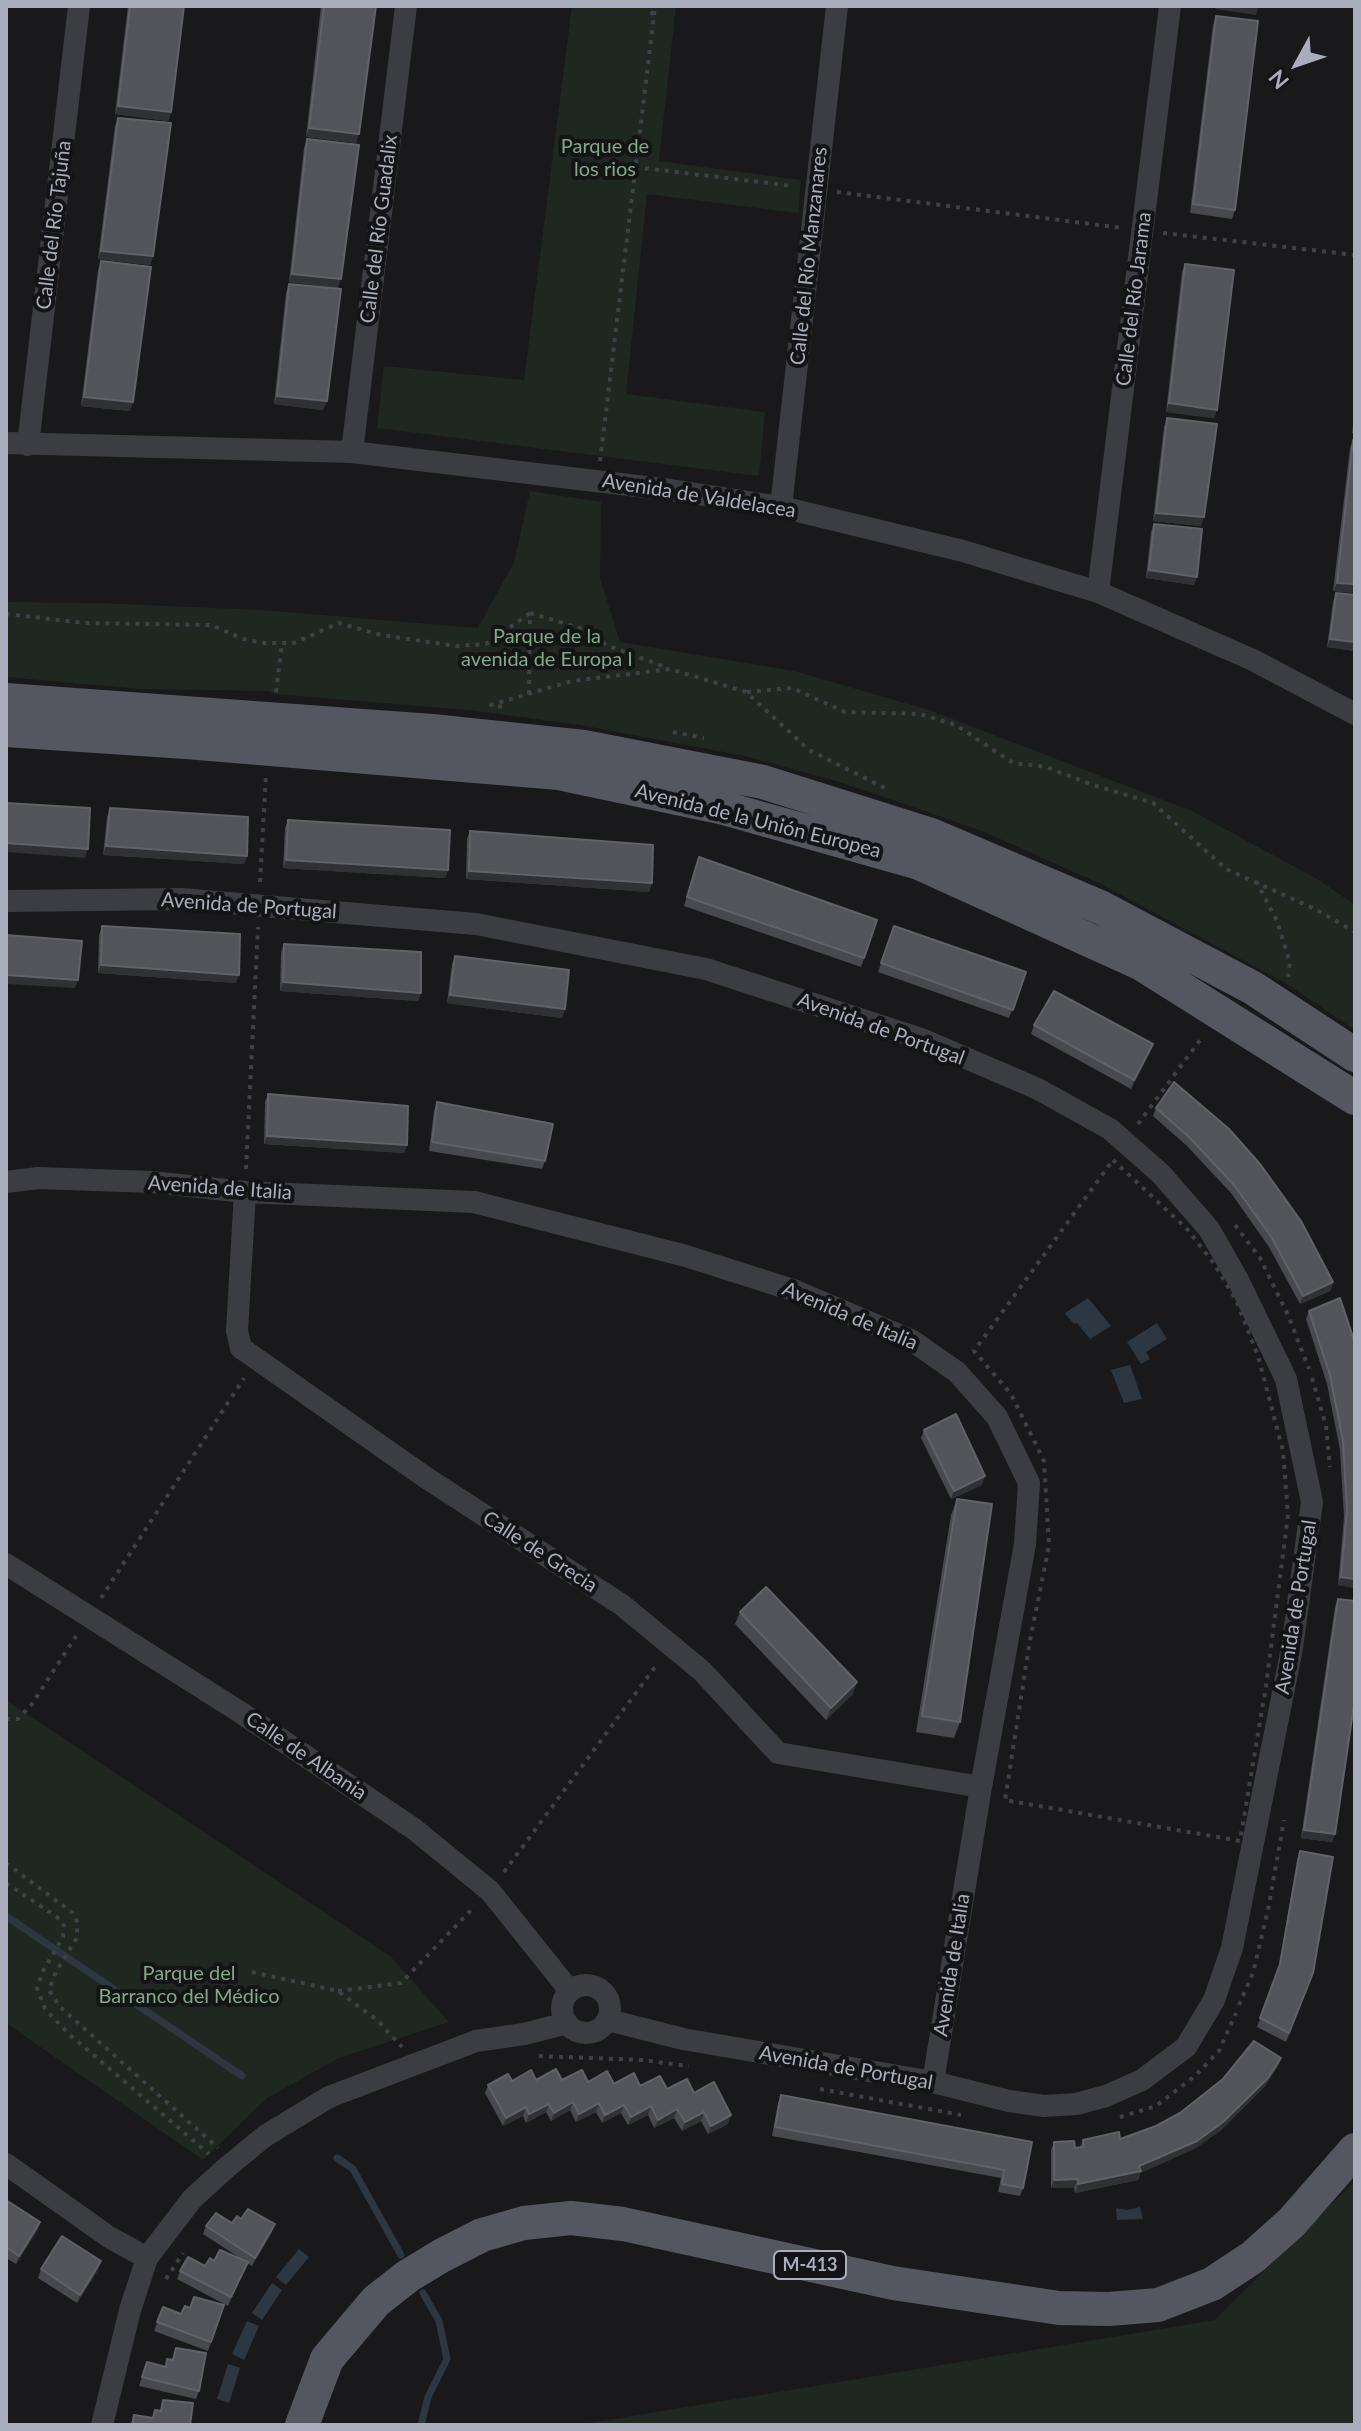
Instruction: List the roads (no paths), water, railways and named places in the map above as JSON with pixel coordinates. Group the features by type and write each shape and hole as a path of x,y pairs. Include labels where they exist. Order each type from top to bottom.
{"main road":[{"name":"Avenida de la Unión Europea","path":"6,700 447,732 584,747 763,782 931,835 1102,908 1253,988 1355,1055"},
{"name":"Avenida de la Unión Europea","path":"6,730 559,773 720,807 919,863 1142,964 1355,1098"},
{"name":"M-413","path":"302,2425 327,2359 376,2301 441,2256 482,2235 524,2223 571,2218 623,2224 893,2283 1059,2308 1109,2309 1158,2305 1212,2284 1253,2257 1292,2222 1355,2150"}],"street":[{"name":"Calle del Río Tajuña","path":"17,444 79,6"},
{"name":"Calle del Río Guadalix","path":"352,452 406,6"},
{"name":"Calle del Río Manzanares","path":"781,507 837,6"},
{"name":"Calle del Río Jarama","path":"1098,592 1170,6"},
{"name":"Avenida de Valdelacea","path":"17,444 352,452 598,481 781,507 963,551 1098,592 1253,660 1355,714"},
{"name":"Avenida de Portugal","path":"6,901 181,899 476,924 706,969 924,1040 1038,1089 1110,1129 1161,1174 1209,1229 1238,1280 1286,1379 1312,1502 1292,1648 1232,1948 1214,2000 1186,2047 1142,2080 1106,2096 1076,2104 1044,2106 1009,2101 933,2082 683,2039 608,2020"},
{"name":"Avenida de Italia","path":"6,1182 38,1178 124,1181 245,1192 474,1202 686,1256 796,1291 911,1340 957,1372 997,1417 1029,1483 1025,1544 981,1787 933,2082"},
{"name":"Calle de Grecia","path":"245,1192 237,1331 241,1348 425,1477 622,1605 702,1671 778,1753 981,1787"},
{"name":"Calle de Albania","path":"6,1564 240,1712 414,1829 490,1891 570,1991"},
{"path":"583,1984 593,1985 603,1991 609,2000 608,2020 600,2029 590,2033 577,2031 567,2023 562,2013 563,2001 570,1991 583,1984"},
{"path":"102,2425 130,2310 147,2258 192,2199 230,2165 265,2136 329,2097 476,2041 524,2034 567,2023"},
{"path":"6,2164 109,2237 147,2258"}],"waterway":[{"path":"6,1916 242,2076"},
{"path":"337,2158 353,2169 401,2255"},
{"path":"421,2425 428,2397 447,2359 439,2321 423,2293"}],"park label":[{"name":"Parque de los rios","path":"605,158"},
{"name":"Parque de la avenida de Europa I","path":"547,648"},
{"name":"Parque del Barranco del Médico","path":"189,1986"}]}
